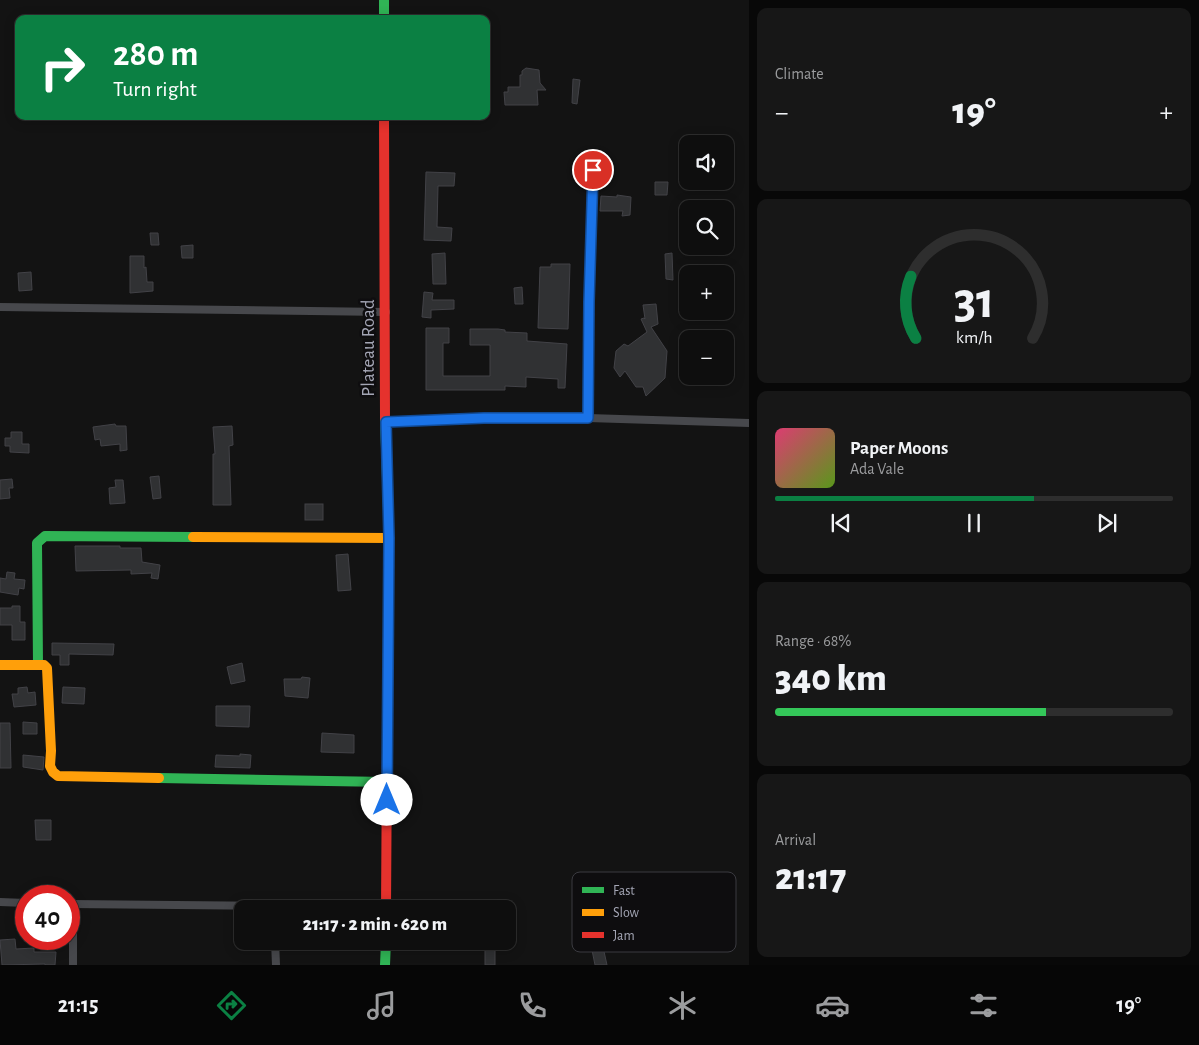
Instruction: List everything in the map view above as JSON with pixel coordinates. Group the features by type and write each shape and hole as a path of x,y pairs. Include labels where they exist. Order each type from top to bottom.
{"street":[{"path":"384,0 384,15"},
{"name":"Plateau Road","path":"384,120 386,422 389,538 386,900"},
{"path":"588,418 593,170"},
{"path":"0,307 386,312"},
{"path":"386,422 484,418 588,418 749,423"},
{"path":"38,665 37,543 45,536 389,538"},
{"path":"0,665 46,666 48,673 50,766 51,770 58,776 388,782"},
{"path":"0,902 15,903"},
{"path":"80,904 234,906"},
{"path":"73,950 73,965"},
{"path":"275,950 276,965"},
{"path":"385,965 386,950"}],"building":[{"path":"526,68 539,70 540,83 546,90 537,90 538,105 505,105 504,92 508,92 508,87 520,87 520,75 522,75 522,71"},
{"path":"573,79 580,80 577,104 572,103"},
{"path":"426,172 455,173 454,186 438,186 437,227 452,228 451,241 424,240"},
{"path":"655,182 668,182 667,195 655,195"},
{"path":"617,195 631,197 630,215 622,216 623,211 600,211 601,196 617,197"},
{"path":"150,233 158,233 159,245 151,245"},
{"path":"193,245 193,258 182,258 181,246"},
{"path":"445,253 446,284 433,284 432,254"},
{"path":"672,253 673,280 666,279 665,254"},
{"path":"130,256 144,256 147,282 153,282 153,291 130,293"},
{"path":"551,264 570,264 568,329 538,328 540,267 551,267"},
{"path":"31,272 32,290 19,291 18,273"},
{"path":"522,287 523,304 515,304 514,288"},
{"path":"424,292 433,293 432,300 454,300 454,309 431,310 431,318 422,317"},
{"path":"656,304 658,324 651,327 667,351 665,378 646,396 643,387 636,387 625,371 620,377 614,368 616,351 624,344 628,346 647,332 641,319 645,319 643,305"},
{"path":"426,328 449,328 449,343 443,343 443,376 490,376 490,345 470,345 470,329 498,329 505,330 505,332 527,333 527,341 567,344 565,388 558,388 558,379 526,377 526,387 505,386 505,390 426,390"},
{"path":"115,424 116,426 126,426 127,450 120,451 120,444 101,446 100,439 95,440 93,427"},
{"path":"232,426 233,445 229,446 231,505 213,505 213,454 215,454 213,427"},
{"path":"11,432 22,432 22,444 29,444 29,453 10,452 10,446 5,446 5,438 11,438"},
{"path":"159,476 161,498 153,499 150,477"},
{"path":"12,479 13,488 9,488 10,498 0,499 0,480"},
{"path":"115,480 123,480 125,503 110,504 109,488 116,487"},
{"path":"305,504 323,504 323,520 305,520"},
{"path":"75,546 141,548 142,562 160,565 158,579 151,578 152,573 131,574 131,570 76,571"},
{"path":"348,554 351,590 338,591 336,555"},
{"path":"7,572 15,573 14,579 25,580 24,589 19,588 18,595 0,592 0,578 6,579"},
{"path":"12,606 20,606 20,622 25,622 25,640 12,640 12,625 0,625 0,608 12,608"},
{"path":"52,643 114,644 113,655 69,654 69,665 60,665 60,655 52,655"},
{"path":"242,663 245,681 231,684 227,667"},
{"path":"302,677 310,678 308,698 285,696 284,679 301,679"},
{"path":"27,687 28,693 35,692 36,705 14,707 12,694 18,694 18,688"},
{"path":"63,687 85,688 84,704 62,703"},
{"path":"216,706 250,706 249,727 216,726"},
{"path":"23,722 37,723 37,734 23,734"},
{"path":"0,723 10,723 11,768 0,768"},
{"path":"322,733 354,735 354,753 321,752"},
{"path":"240,754 251,755 250,768 215,767 216,755 240,756"},
{"path":"23,755 44,757 43,770 23,767"},
{"path":"35,820 51,820 51,840 36,840"},
{"path":"15,939 15,950 56,952 55,965 2,965 0,940"},
{"path":"485,950 495,950 495,965 485,965"},
{"path":"592,952 604,952 607,965 595,965"}],"traffic: fast":[{"path":"384,0 384,15"},
{"path":"385,418 389,538 387,755"},
{"path":"38,665 37,543 45,536 193,537"},
{"path":"159,778 387,782"},
{"path":"385,965 386,950"}],"traffic: slow":[{"path":"193,537 389,538"},
{"path":"0,665 44,665 47,668 50,766 58,776 159,778"}],"traffic: jam":[{"path":"384,120 385,418"},
{"path":"386,900 387,755"}],"route":[{"path":"387,800 389,538 386,422 532,417 588,418 593,170"}]}
